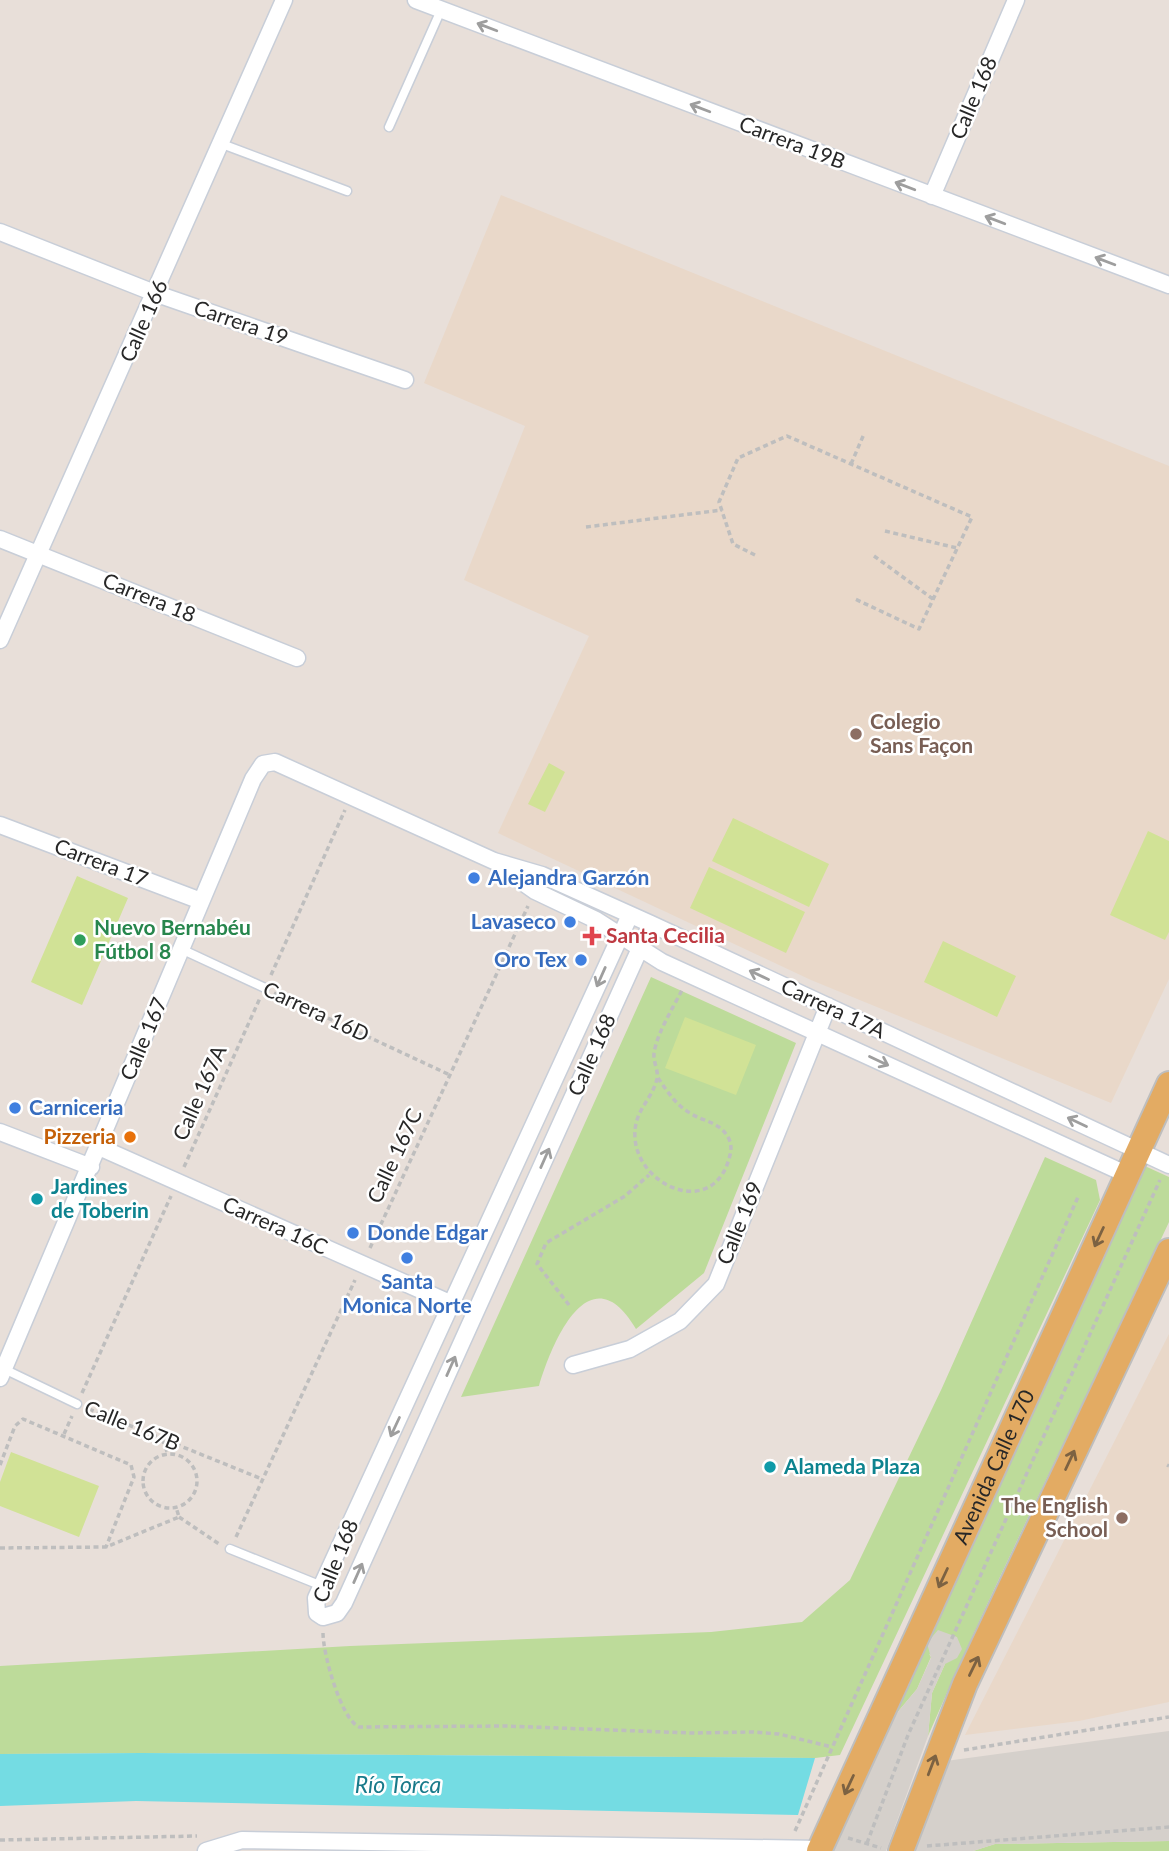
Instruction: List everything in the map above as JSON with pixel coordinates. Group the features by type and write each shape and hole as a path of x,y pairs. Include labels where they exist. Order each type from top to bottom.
{"main road":[{"name":"Avenida Calle 170","path":"825,1845 1169,1084"},
{"path":"904,1849 965,1684 1169,1251"}],"street":[{"name":"Calle 166","path":"0,640 157,294 285,0"},
{"name":"Carrera 19B","path":"416,0 1169,285"},
{"name":"Calle 168","path":"932,196 1016,0"},
{"name":"Carrera 19","path":"0,232 157,294 405,380"},
{"name":"Carrera 18","path":"0,539 297,658"},
{"name":"Calle 167","path":"2,1374 253,779 263,764 275,762 288,765"},
{"name":"Carrera 17A","path":"288,765 494,861 542,875 651,924 1168,1164"},
{"name":"Carrera 17","path":"0,825 201,901"},
{"name":"Carrera 17A","path":"494,861 535,891 620,935 662,962 1128,1175"},
{"name":"Calle 168","path":"630,915 322,1586 314,1606 323,1617 338,1613 344,1603 651,924"},
{"name":"Calle 169","path":"573,1365 630,1349 680,1321 716,1284 828,1006"},
{"path":"0,1132 90,1167"},
{"name":"Carrera 16C","path":"99,1147 452,1304"},
{"path":"206,1851 242,1840 825,1845"},
{"path":"649,1844 673,1851"}],"lane":[{"path":"389,127 441,10"},
{"path":"222,145 347,191"},
{"name":"Carrera 16D","path":"181,949 265,988"},
{"name":"Calle 167B","path":"2,1374 77,1404"},
{"path":"230,1549 322,1586"}],"path":[{"path":"850,464 863,434"},
{"path":"755,555 733,544 719,502 738,458 787,436 972,516 919,629 855,599"},
{"path":"586,527 722,510"},
{"path":"885,531 957,548"},
{"path":"874,556 933,599"},
{"name":"Calle 167A","path":"77,1404 352,796"},
{"name":"Calle 167C","path":"230,1549 535,891"},
{"path":"658,1078 641,1106 636,1123 639,1158 649,1175 671,1187 694,1192 714,1184 725,1171 731,1155 730,1141 715,1123 690,1114 671,1098 658,1078 654,1051 685,981"},
{"name":"Carrera 16D","path":"265,988 450,1075"},
{"path":"867,1843 908,1735 1168,1164"},
{"path":"569,1305 537,1264 546,1242 625,1196 649,1175"},
{"path":"793,1835 1079,1196"},
{"path":"64,1434 77,1404"},
{"name":"Calle 167B","path":"77,1404 262,1479"},
{"path":"0,1465 20,1421 30,1420 128,1463 135,1471 106,1547"},
{"path":"162,1439 168,1454"},
{"path":"168,1454 190,1462 197,1476 195,1492 176,1507 169,1508 154,1502 148,1496 143,1481 153,1460 168,1454"},
{"path":"176,1507 179,1517 207,1539 230,1549"},
{"path":"0,1548 106,1547 179,1517"},
{"path":"323,1617 323,1650 347,1717 359,1727 491,1726 752,1732 779,1734 832,1747"},
{"path":"959,1751 1169,1717"},
{"path":"825,1845 867,1843 904,1849 1001,1838 1169,1827"}],"shaded area":[{"name":"Colegio Sans Façon","path":"501,195 1169,466 1169,979 1111,1103 811,980 498,833 589,636 464,580 525,426 424,383"},
{"name":"The English School","path":"1169,1334 1169,1702 1079,1721 965,1735"},
{"path":"938,1630 957,1637 962,1649 957,1658 945,1664 932,1693 928,1736 886,1851 831,1851 886,1726 917,1689 931,1658 927,1643"},
{"path":"1169,1731 1169,1841 995,1844 973,1851 912,1851 946,1761"}],"green space":[{"path":"549,763 565,772 545,812 528,804"},
{"path":"733,818 829,864 809,907 712,861"},
{"path":"1148,831 1169,841 1169,932 1165,940 1110,915"},
{"path":"709,867 805,912 786,953 690,908"},
{"name":"Nuevo Bernabéu Fútbol 8","path":"77,876 128,898 82,1005 31,982"},
{"path":"943,941 1016,976 997,1017 924,982"},
{"path":"651,977 796,1043 704,1273 636,1329 619,1307 603,1299 589,1301 575,1312 563,1328 539,1386 461,1397"},
{"path":"685,1017 756,1045 736,1095 665,1068"},
{"path":"1045,1157 1096,1180 1100,1200 840,1755 815,1758 0,1754 0,1666 350,1646 711,1632 802,1622 850,1580 942,1388"},
{"path":"1147,1167 1169,1177 1169,1222 1016,1543 928,1736 932,1693 945,1664 929,1654 931,1657 917,1689 886,1726 1141,1169"},
{"path":"11,1452 99,1486 79,1537 0,1506 0,1482"},
{"path":"1169,1841 1169,1851 973,1851 995,1844"}],"water":[{"name":"Río Torca","path":"0,1754 815,1758 798,1815 136,1801 0,1806"}],"place":[{"name":"Colegio Sans Façon","path":"856,734"},
{"name":"Alejandra Garzón","path":"474,878"},
{"name":"Lavaseco","path":"570,922"},
{"name":"Santa Cecilia","path":"592,936"},
{"name":"Nuevo Bernabéu Fútbol 8","path":"80,940"},
{"name":"Oro Tex","path":"581,960"},
{"name":"Carniceria","path":"15,1108"},
{"name":"Pizzeria","path":"130,1137"},
{"name":"Jardines de Toberin","path":"37,1199"},
{"name":"Donde Edgar","path":"353,1233"},
{"name":"Santa Monica Norte","path":"407,1258"},
{"name":"Alameda Plaza","path":"770,1467"},
{"name":"The English School","path":"1122,1518"}]}
